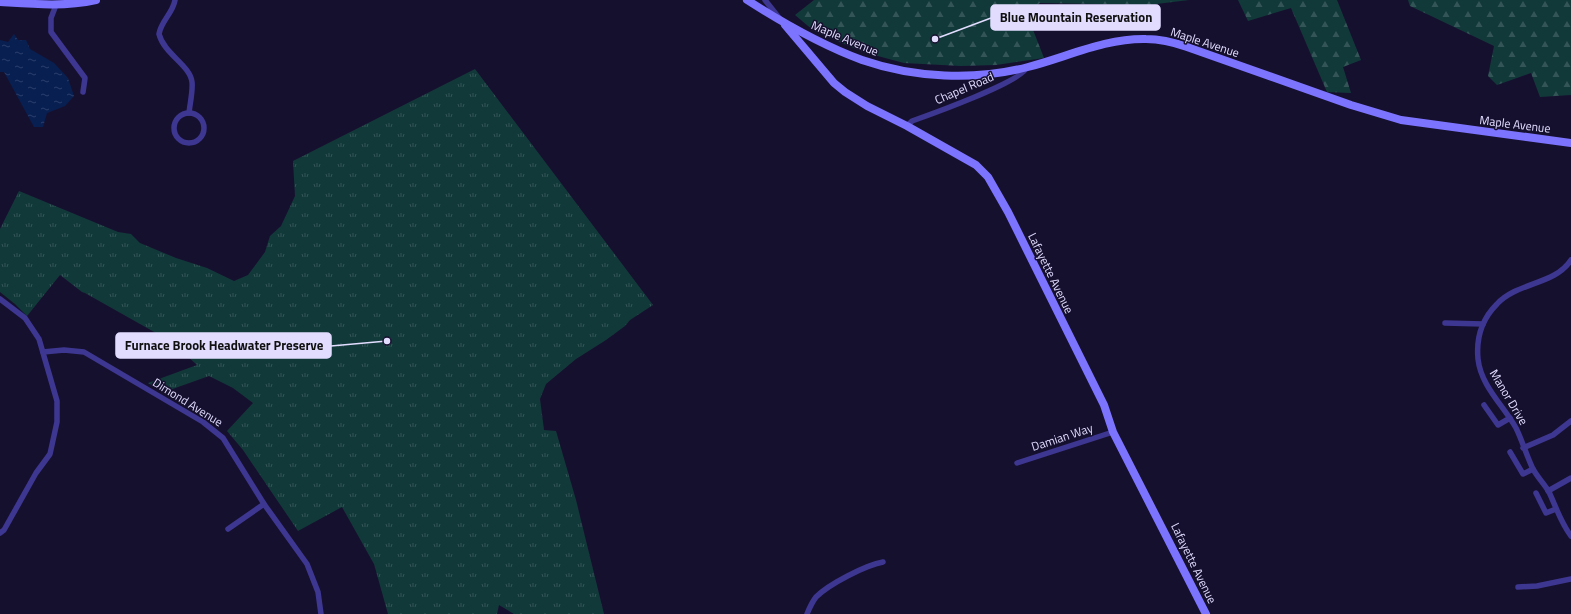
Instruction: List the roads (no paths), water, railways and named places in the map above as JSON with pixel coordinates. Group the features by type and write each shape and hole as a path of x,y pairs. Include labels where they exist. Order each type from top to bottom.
{"street":[{"path":"0,2 56,4 96,0"},
{"path":"175,0 174,5 159,34 164,45 191,76 192,88 189,113"},
{"name":"Maple Avenue","path":"746,0 811,38 846,54 902,70 937,75 993,74 1027,67 1114,42 1130,39 1159,40 1187,47 1351,105 1401,120 1571,144"},
{"path":"766,0 782,22"},
{"path":"56,4 51,18 51,32 85,78 83,92"},
{"name":"Lafayette Avenue","path":"782,22 834,83 867,106 907,126 976,165 988,177 1008,212 1104,405 1113,432 1206,614"},
{"name":"Chapel Road","path":"907,126 912,122 1000,85 1024,73 1027,67"},
{"path":"189,113 197,115 203,122 204,126 200,137 191,142 182,141 178,138 174,129 176,119 189,113"},
{"name":"Manor Drive","path":"1571,260 1568,265 1554,275 1507,294 1493,308 1482,324 1478,346 1480,369 1488,387 1510,418 1533,469 1548,491 1571,536"},
{"path":"0,299 25,318 39,339 57,400 57,422 50,454 36,473 4,530 0,533"},
{"path":"1445,323 1482,324"},
{"name":"Dimond Avenue","path":"43,351 64,350 84,352 203,422 223,438 264,504 307,564 318,592 321,614"},
{"path":"1484,405 1498,425 1510,418"},
{"path":"1523,448 1553,435 1571,421"},
{"name":"Damian Way","path":"1017,463 1113,432"},
{"path":"1510,452 1523,474 1533,469"},
{"path":"1548,491 1571,478"},
{"path":"1536,493 1546,513 1556,509"},
{"path":"228,529 264,504"},
{"path":"807,614 816,598 831,586 872,564 883,562"},
{"path":"1518,587 1537,586 1571,579"}],"water":[{"path":"14,34 18,40 26,40 30,49 54,63 68,78 74,96 65,106 47,113 43,127 34,127 4,72 0,72 0,40 8,42"}],"place":[{"name":"Blue Mountain Reservation","path":"935,39"},
{"name":"Furnace Brook Headwater Preserve","path":"387,341"}]}
